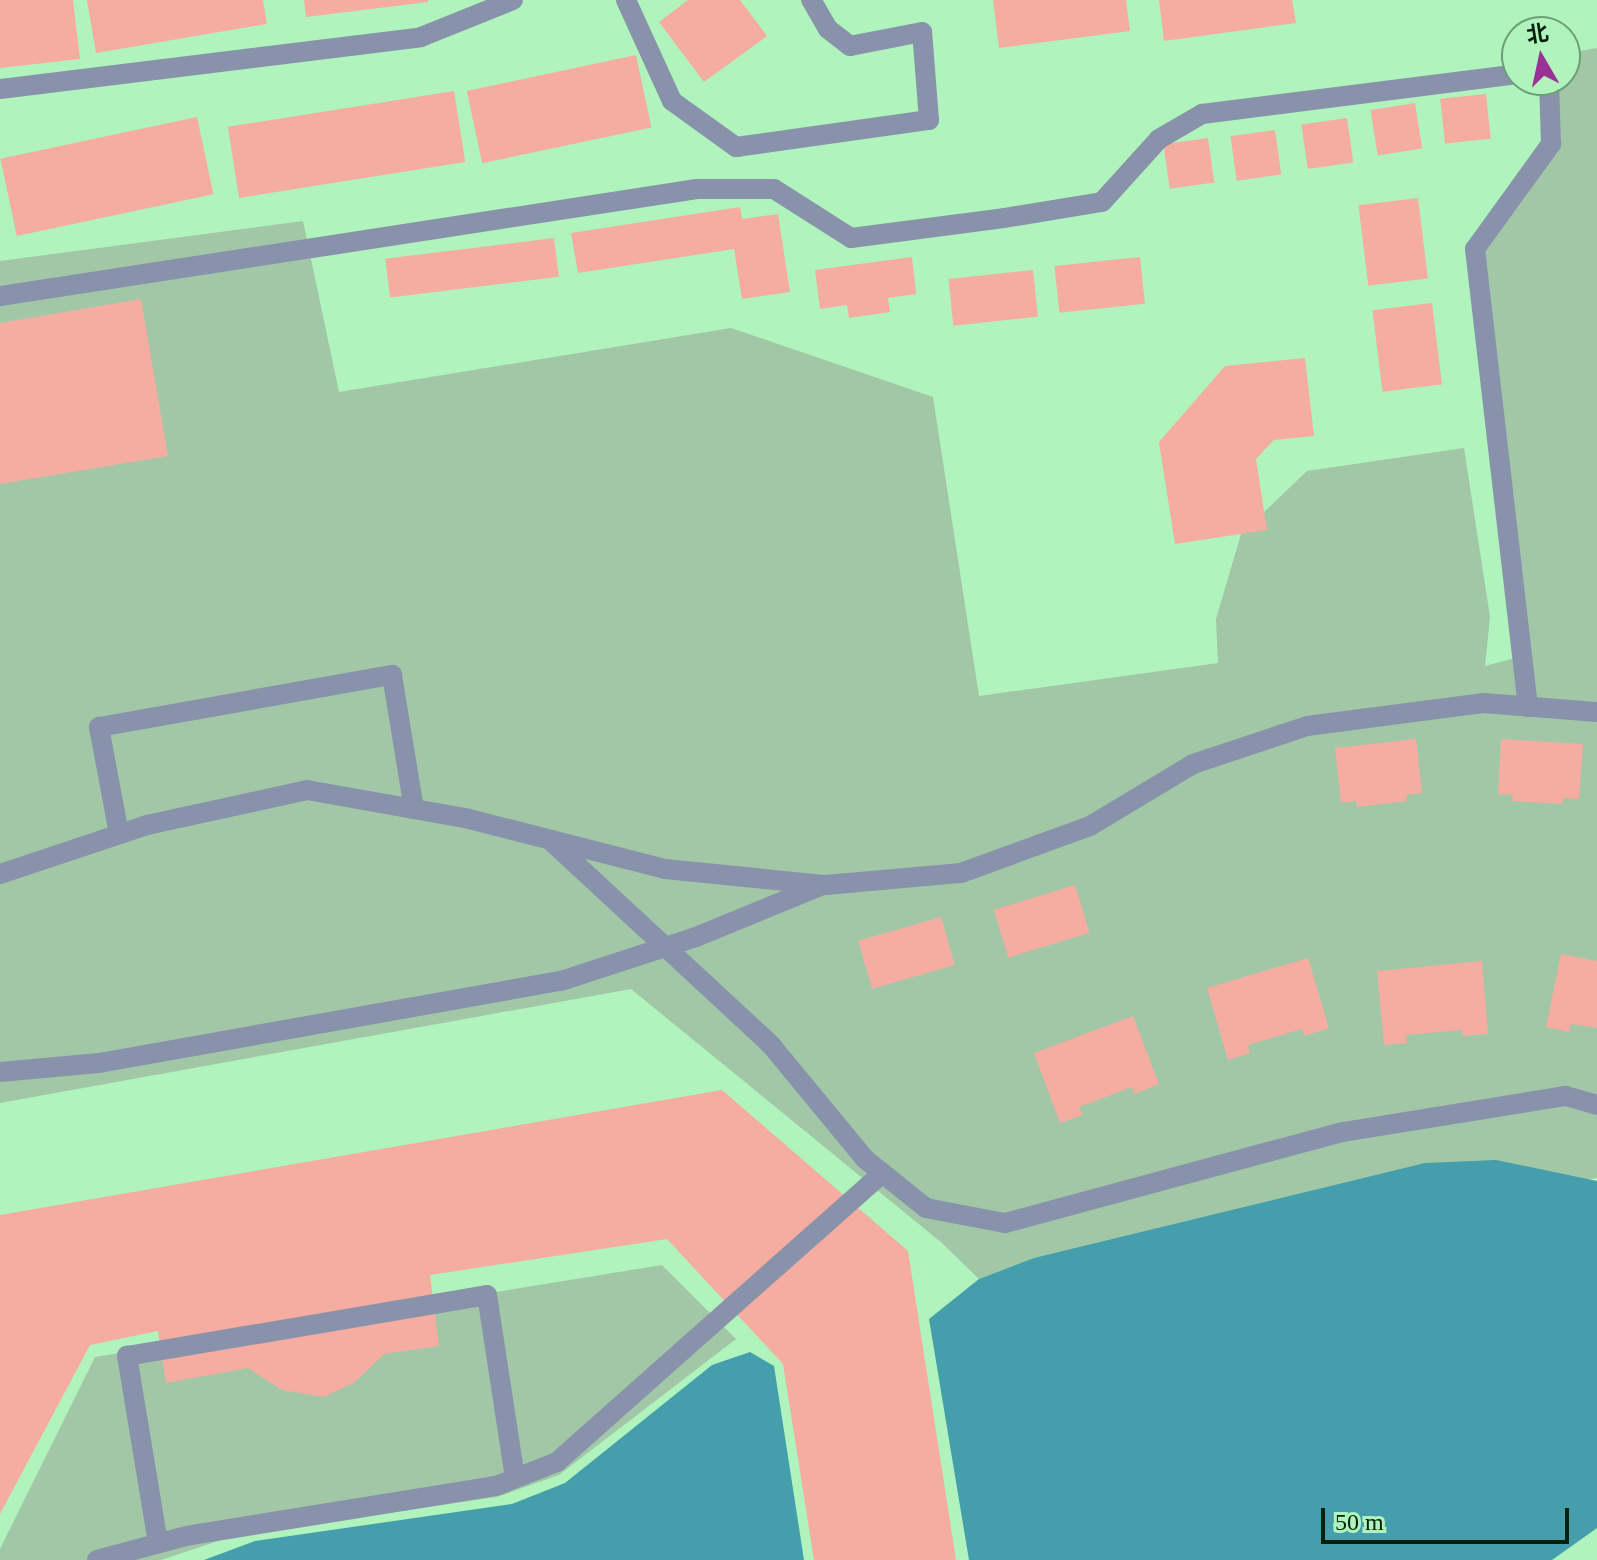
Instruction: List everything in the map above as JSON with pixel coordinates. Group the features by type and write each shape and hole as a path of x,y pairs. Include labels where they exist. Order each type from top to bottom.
{"lane":[{"path":"0,89 421,37 513,0"},
{"path":"626,0 672,101 736,147 929,120 922,32 850,46 828,29 811,0"},
{"path":"0,296 697,189 774,189 851,238 1004,218 1102,202 1159,139 1202,114 1501,76"},
{"path":"1528,707 1475,249 1551,144 1550,96"},
{"path":"119,834 99,727 392,675 414,809"},
{"path":"0,874 119,834 307,790 414,809 665,869 826,885 961,873 1090,826 1193,764 1307,726 1483,703 1597,712"},
{"path":"549,839 771,1045 882,1173 926,1208 1005,1223 1343,1132 1566,1096 1597,1105"},
{"path":"0,1072 99,1063 561,981 664,948 826,885"},
{"path":"97,1560 158,1543 496,1486 557,1462 882,1173"},
{"path":"158,1543 127,1356 487,1295 515,1478"}],"green space":[{"path":"1597,48 1597,1178 1034,1258 979,1279 942,1243 631,989 0,1103 0,261 303,221 339,392 731,328 933,397 979,696 1218,663 1216,619 1241,534 1307,471 1464,448 1490,617 1485,666 1522,656 1475,249 1550,144 1549,96 1581,96 1581,51"},
{"path":"662,1265 736,1339 559,1475 497,1497 233,1536 161,1560 0,1560 0,1549 95,1357"}],"water":[{"path":"1496,1160 1597,1181 1597,1528 1552,1560 969,1560 929,1319 979,1279 1034,1258 1425,1163"},
{"path":"750,1352 774,1366 804,1560 204,1560 255,1541 512,1504 565,1483 712,1365"}],"building":[{"path":"0,0 73,0 80,59 0,68"},
{"path":"87,0 263,0 267,24 96,53"},
{"path":"304,0 428,0 428,2 306,17"},
{"path":"688,0 740,0 767,36 704,82 659,22"},
{"path":"993,0 1126,0 1130,31 999,48"},
{"path":"1159,0 1292,0 1296,23 1164,41"},
{"path":"636,55 651,127 482,163 467,91"},
{"path":"454,91 465,162 239,198 228,127"},
{"path":"1486,94 1491,139 1445,144 1440,99"},
{"path":"1415,103 1422,148 1378,155 1371,110"},
{"path":"197,117 213,194 17,236 0,159"},
{"path":"1347,118 1353,163 1308,169 1301,124"},
{"path":"1275,130 1281,175 1237,181 1230,136"},
{"path":"1208,138 1214,183 1170,189 1163,144"},
{"path":"1418,198 1428,278 1368,286 1358,205"},
{"path":"740,207 742,219 778,214 790,292 742,299 734,249 578,273 571,233"},
{"path":"554,238 559,277 390,297 385,259"},
{"path":"912,257 916,294 888,298 890,312 849,318 847,305 820,309 815,270"},
{"path":"1140,257 1145,304 1059,313 1054,266"},
{"path":"1033,270 1038,317 953,326 948,279"},
{"path":"141,299 168,456 0,484 0,323"},
{"path":"1432,303 1442,384 1382,392 1372,310"},
{"path":"1305,358 1314,436 1274,440 1256,459 1267,530 1175,544 1159,442 1225,366"},
{"path":"1416,739 1422,793 1406,795 1407,801 1357,807 1356,801 1341,803 1335,748"},
{"path":"1501,739 1583,744 1579,799 1563,798 1563,804 1512,801 1513,795 1498,794"},
{"path":"1075,885 1090,933 1008,958 994,910"},
{"path":"941,917 955,965 872,989 858,941"},
{"path":"1561,954 1597,961 1597,1028 1571,1024 1569,1032 1546,1027"},
{"path":"1308,958 1329,1028 1304,1036 1302,1029 1248,1045 1250,1053 1228,1060 1207,988"},
{"path":"1482,961 1488,1034 1463,1036 1462,1030 1406,1035 1407,1043 1384,1045 1377,971"},
{"path":"1133,1016 1159,1084 1134,1094 1132,1087 1079,1107 1083,1115 1060,1123 1034,1053"},
{"path":"722,1090 908,1251 956,1560 814,1560 783,1364 667,1239 430,1275 439,1346 384,1354 355,1382 324,1397 282,1390 248,1368 166,1383 158,1331 90,1345 0,1514 0,1215"}]}
